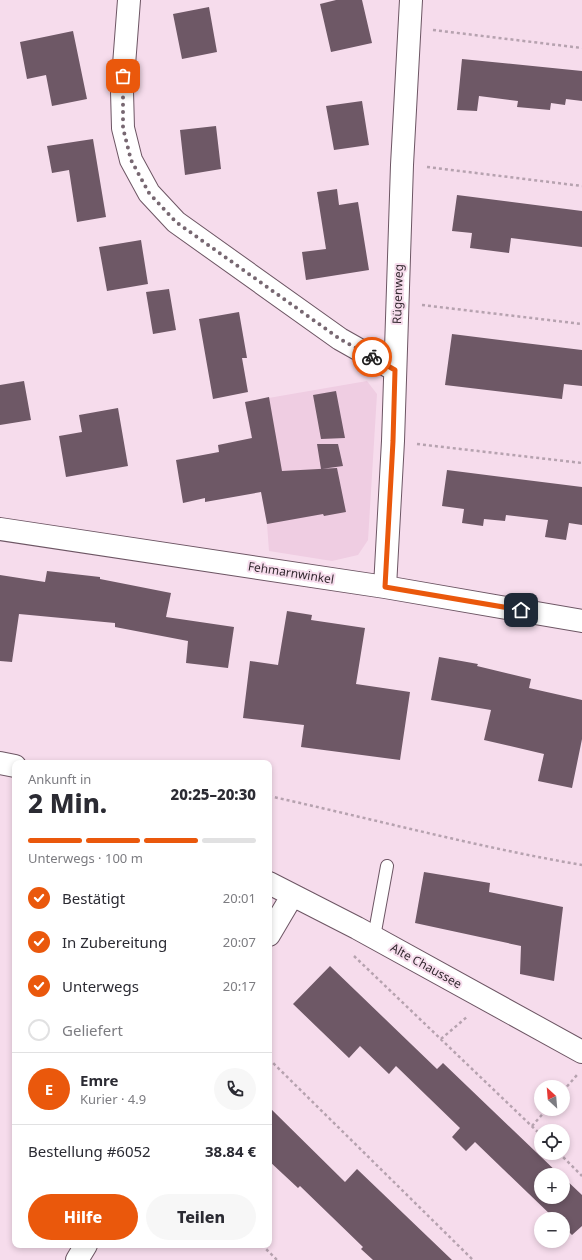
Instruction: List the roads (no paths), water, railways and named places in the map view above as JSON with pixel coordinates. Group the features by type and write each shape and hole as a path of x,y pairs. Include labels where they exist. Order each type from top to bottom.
{"street":[{"path":"129,0 122,91 123,128 131,160 149,193 176,222 340,339 395,370"},
{"name":"Rügenweg","path":"385,587 393,441 402,165 412,0"},
{"name":"Fehmarnwinkel","path":"0,529 385,587 582,621"},
{"path":"0,763 12,765"},
{"name":"Alte Chaussee","path":"272,885 365,932 582,1052"},
{"path":"272,930 292,896"},
{"path":"77,1260 84,1248"}],"lane":[{"path":"365,932 387,866"}]}
